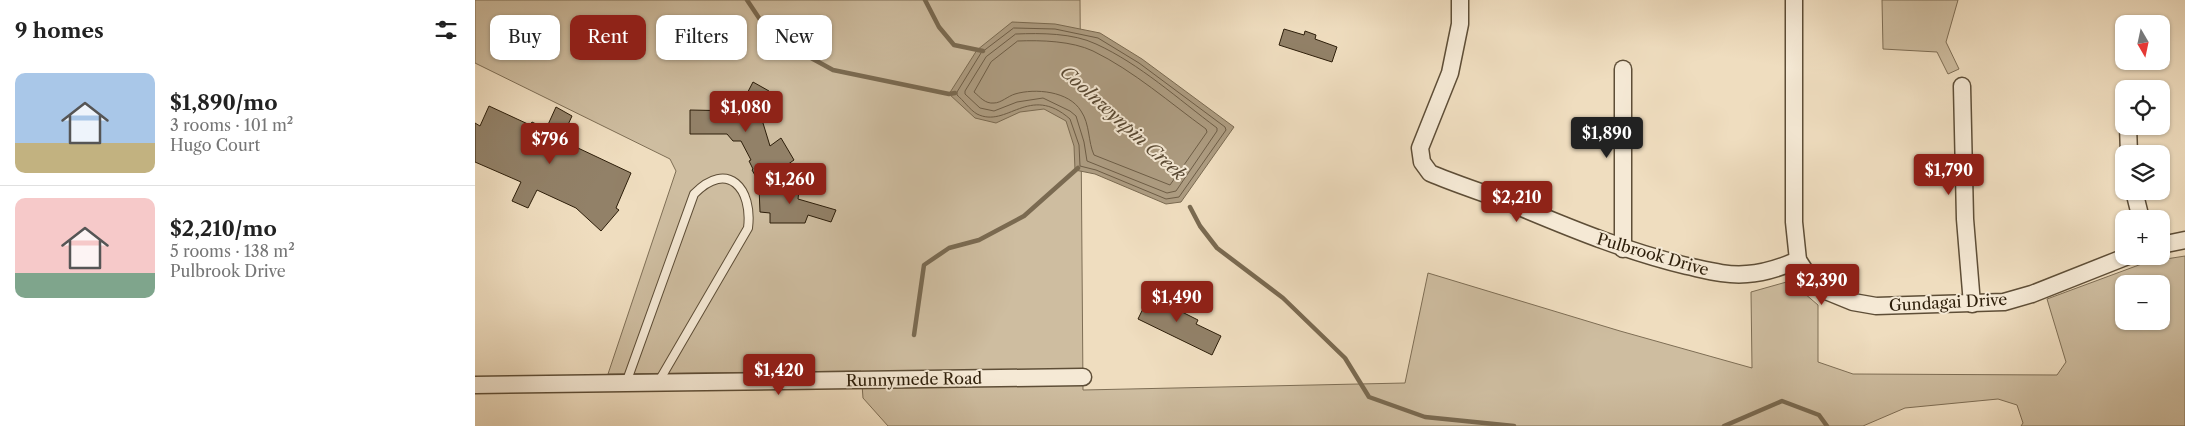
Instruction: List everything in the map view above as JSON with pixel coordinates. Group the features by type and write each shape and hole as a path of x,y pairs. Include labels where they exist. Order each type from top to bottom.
{"street":[{"name":"Pulbrook Drive","path":"1460,0 1456,50 1447,80 1420,148 1422,162 1430,173 1445,180 1470,187 1623,249 1714,272 1746,275 1775,270 1798,260"},
{"path":"1794,0 1794,222 1798,260"},
{"path":"1623,69 1623,249"},
{"path":"1962,86 1965,219 1972,304"},
{"path":"2170,243 2185,240"},
{"name":"Gundagai Drive","path":"1798,260 1809,277 1827,291 1853,302 1876,306 2003,302 2032,294 2115,261"},
{"name":"Runnymede Road","path":"475,384 1083,377"}],"lane":[{"path":"626,383 694,194 705,182 726,178 739,185 745,194 749,217 748,228 659,381"}],"shaded area":[{"path":"475,0 1080,0 1083,390 1405,383 1428,273 1620,331 1752,368 1751,292 1790,281 1818,305 1818,362 1853,374 2057,375 2066,362 2047,299 2139,265 2170,265 2170,258 2185,256 2185,426 2021,426 2023,423 2017,405 1998,399 1905,408 1863,426 888,426 863,398 861,371 608,374 676,171 670,159 475,63"},
{"path":"1882,0 1958,0 1946,42 1959,69 1948,74 1937,52 1883,49"}],"water":[{"path":"1012,22 1055,24 1100,33 1142,59 1234,127 1181,202 1166,204 1095,174 1075,170 1074,146 1066,121 1044,109 1020,112 996,123 975,118 949,94 977,50"}],"building":[{"path":"1284,29 1304,35 1305,31 1316,35 1315,39 1337,47 1332,62 1279,45"},
{"path":"753,82 769,91 759,110 770,146 781,138 794,160 760,184 752,170 749,161 751,160 741,141 733,141 727,134 690,134 690,110 738,111"},
{"path":"489,106 530,125 532,122 546,129 556,107 572,116 561,140 631,173 616,208 619,210 601,231 576,208 537,190 528,208 512,201 521,182 475,162 475,123 480,126"},
{"path":"800,180 798,199 836,210 831,222 808,215 805,223 770,223 770,213 760,212 759,187"},
{"path":"1152,290 1171,300 1170,302 1180,307 1178,310 1198,320 1196,324 1221,336 1212,355 1138,319"}],"waterway":[{"name":"Coolnwynpin Creek","path":"747,0 771,36 833,70 949,94 955,93"},
{"name":"Coolnwynpin Creek","path":"925,0 939,27 954,45 983,51"},
{"path":"914,335 924,265 949,248 979,240 1024,216 1078,168"},
{"name":"Coolnwynpin Creek","path":"1190,207 1200,226 1217,248 1283,298 1345,358 1369,397 1425,417 1514,426"},
{"name":"Coolnwynpin Creek","path":"1724,426 1782,401 1819,415 1827,426"}]}
